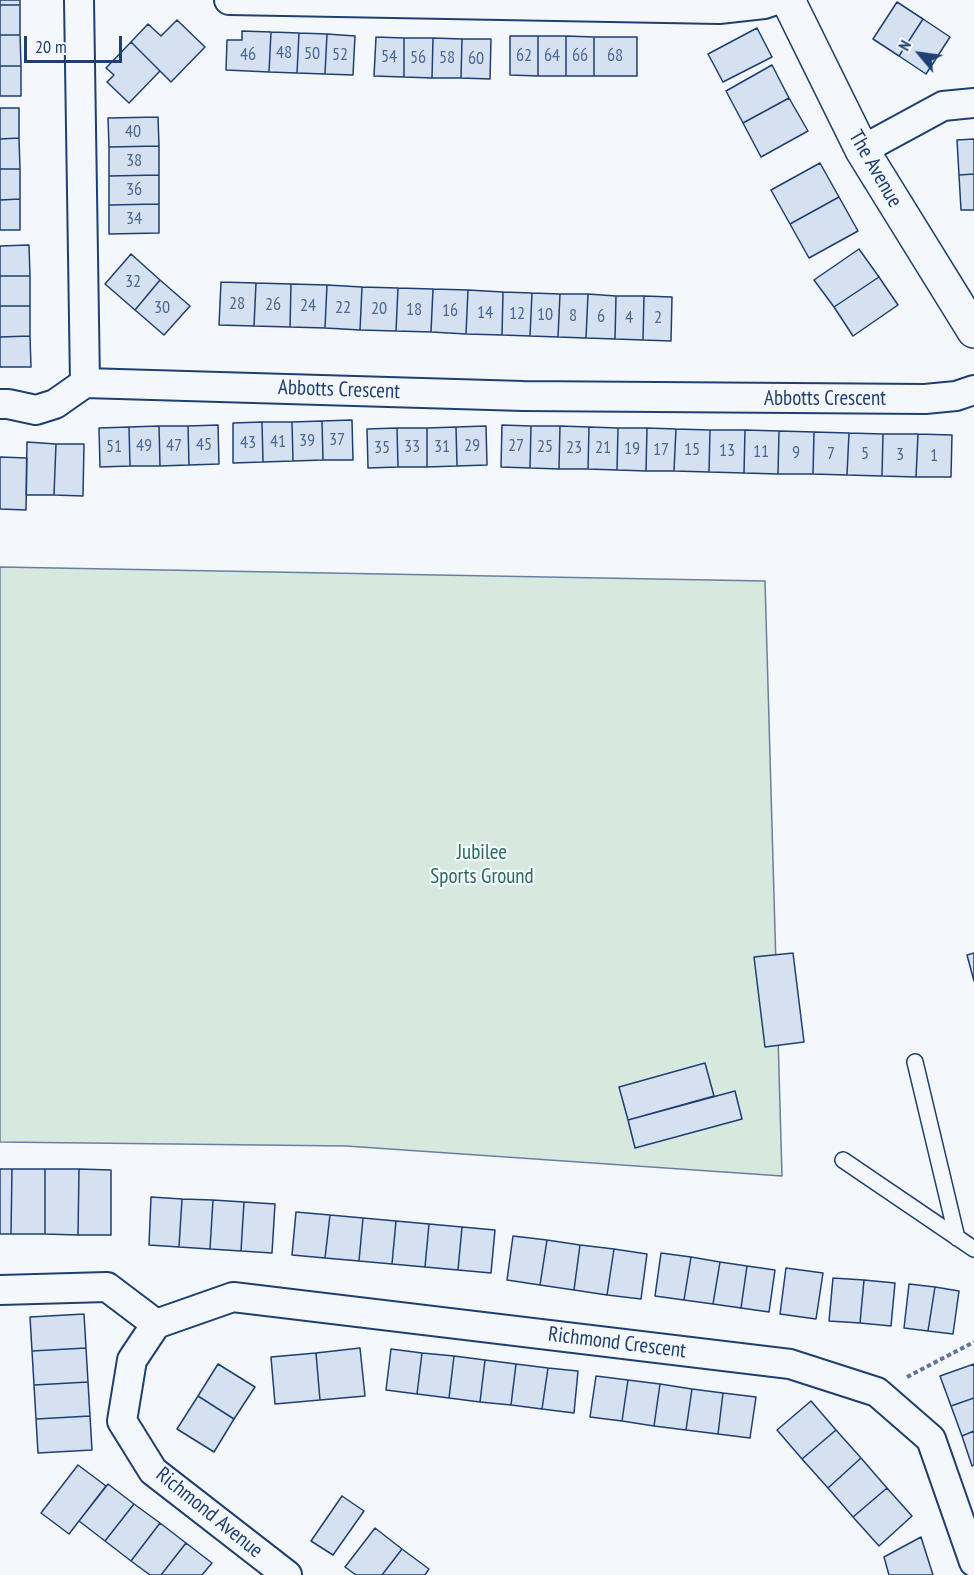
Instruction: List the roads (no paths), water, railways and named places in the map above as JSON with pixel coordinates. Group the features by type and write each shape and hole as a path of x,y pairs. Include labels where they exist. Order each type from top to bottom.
{"street":[{"path":"0,404 36,410 55,404 85,383 80,0"},
{"path":"229,0 719,9 764,4 776,0"},
{"name":"The Avenue","path":"788,0 862,150 974,331"},
{"path":"862,150 943,106 974,103"},
{"name":"Abbotts Crescent","path":"85,383 524,396 925,399 956,396 974,390"},
{"path":"0,1290 107,1287 156,1324"},
{"name":"Richmond Crescent","path":"156,1324 233,1297 790,1364 877,1392 931,1439 974,1562"},
{"name":"Richmond Avenue","path":"156,1324 132,1360 122,1421 153,1471 287,1575"}],"lane":[{"path":"915,1062 957,1238"},
{"path":"843,1160 974,1249"}],"park label":[{"name":"Jubilee Sports Ground","path":"482,865"}]}
